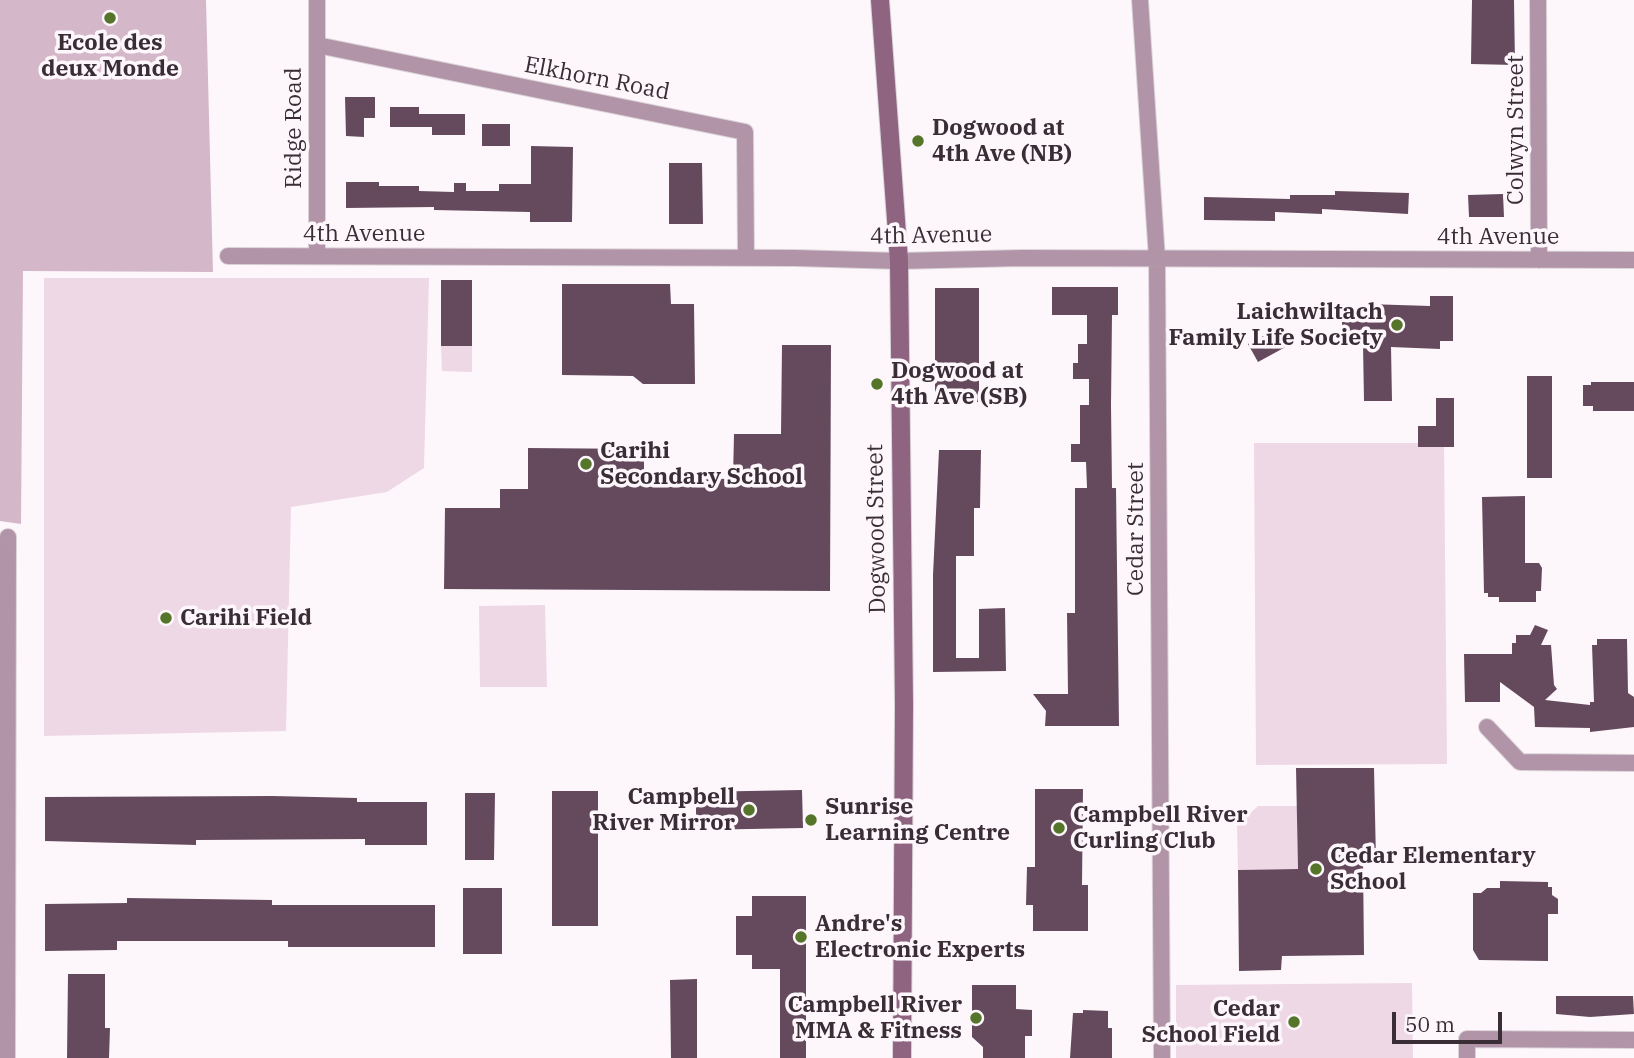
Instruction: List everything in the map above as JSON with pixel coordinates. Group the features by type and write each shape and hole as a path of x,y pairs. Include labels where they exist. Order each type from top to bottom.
{"main road":[{"name":"Dogwood Street","path":"880,0 899,261 904,704 901,1058"}],"street":[{"name":"Ridge Road","path":"317,0 317,256"},
{"name":"Cedar Street","path":"1140,0 1157,259 1162,1058"},
{"name":"Colwyn Street","path":"1538,0 1539,260"},
{"name":"Elkhorn Road","path":"317,45 745,132 746,258"},
{"name":"4th Avenue","path":"228,256 899,261 1634,260"},
{"path":"7,1058 3,872 8,537"},
{"path":"1487,727 1520,762 1634,763"},
{"path":"1468,1058 1467,1039 1634,1040"}],"shaded area":[{"path":"0,0 206,0 213,272 23,271 21,524 0,521"},
{"name":"Carihi Field","path":"44,278 429,278 424,468 387,492 291,507 286,731 44,736"},
{"path":"441,346 472,346 472,372 442,371"},
{"path":"1254,443 1444,443 1447,764 1256,765"},
{"path":"545,605 547,687 480,687 479,606"},
{"path":"1258,806 1297,806 1298,869 1238,870 1237,825"},
{"name":"Cedar School Field","path":"1412,983 1413,1058 1176,1058 1176,985"}],"building":[{"path":"1472,0 1514,0 1515,65 1471,64"},
{"path":"345,97 375,97 375,118 364,118 364,137 346,136"},
{"path":"390,107 419,107 419,114 465,114 465,135 432,135 432,127 390,127"},
{"path":"482,124 510,124 510,146 482,146"},
{"path":"531,146 573,147 572,222 530,222 530,212 434,210 434,207 346,208 346,182 379,182 379,186 419,186 419,191 454,192 454,183 466,183 466,191 499,191 499,184 531,184"},
{"path":"669,163 702,163 703,224 669,224"},
{"path":"1335,191 1409,193 1408,214 1322,209 1322,214 1275,212 1275,221 1204,220 1204,197 1290,199 1290,195 1335,195"},
{"path":"1503,194 1504,217 1469,217 1468,195"},
{"path":"441,280 472,280 472,346 441,346"},
{"path":"562,284 670,284 671,304 694,304 695,384 643,384 633,376 562,375"},
{"path":"1052,287 1118,287 1118,315 1112,315 1111,405 1112,488 1116,488 1119,726 1045,726 1046,711 1033,694 1068,694 1067,613 1075,613 1075,488 1087,488 1086,462 1071,462 1071,444 1080,444 1080,405 1089,405 1089,379 1073,379 1073,363 1078,363 1078,344 1087,344 1087,315 1052,315"},
{"path":"935,288 979,288 979,402 935,402"},
{"name":"Laichwiltach Family Life Society","path":"1430,296 1453,296 1453,341 1440,341 1440,349 1391,347 1392,401 1364,401 1363,344 1342,344 1342,309 1367,309 1367,304 1430,306"},
{"path":"1282,326 1291,344 1258,362 1248,344"},
{"name":"Carihi Secondary School","path":"782,345 831,345 830,591 444,589 445,508 500,508 500,489 528,489 528,448 644,449 644,478 733,479 734,434 781,434"},
{"path":"1527,376 1552,376 1552,478 1527,478"},
{"path":"1591,382 1634,382 1634,411 1593,411 1593,406 1583,406 1583,385 1591,385"},
{"path":"1436,398 1454,398 1454,447 1418,447 1418,426 1436,426"},
{"path":"939,450 981,450 980,508 974,508 974,556 956,556 956,658 979,658 979,609 1005,608 1006,671 933,672 933,575"},
{"path":"1525,496 1525,563 1539,563 1542,568 1541,591 1536,591 1536,602 1499,602 1499,597 1488,597 1488,593 1484,593 1482,497"},
{"path":"1535,625 1548,630 1541,645 1551,645 1554,685 1557,689 1545,700 1590,705 1590,702 1594,702 1592,645 1597,645 1597,639 1627,639 1628,693 1634,697 1634,727 1590,732 1590,728 1535,727 1534,707 1500,682 1500,702 1465,702 1464,654 1512,654 1512,643 1516,643 1516,635 1530,635"},
{"name":"Cedar Elementary School","path":"1296,768 1374,768 1376,861 1363,860 1364,955 1282,956 1281,970 1239,971 1238,870 1298,869"},
{"name":"Campbell River Curling Club","path":"1035,789 1083,789 1082,885 1088,885 1088,931 1033,931 1033,905 1026,905 1027,867 1035,867"},
{"name":"Campbell River Mirror","path":"802,790 803,828 696,830 696,792"},
{"path":"552,791 598,791 598,926 552,926"},
{"path":"465,793 495,793 494,860 465,860"},
{"path":"45,797 357,798 357,802 427,802 427,845 365,845 365,839 196,840 196,845 45,841"},
{"path":"1500,881 1548,882 1548,887 1552,887 1552,895 1558,899 1558,914 1548,914 1548,961 1479,960 1473,950 1473,893 1481,893 1487,888 1500,888"},
{"path":"463,888 502,888 502,954 463,954"},
{"path":"752,896 806,896 806,1058 780,1058 780,969 752,969 752,955 736,955 736,916 752,916"},
{"path":"127,898 272,900 272,905 435,905 435,947 288,947 288,941 117,941 117,950 45,951 45,904 127,903"},
{"path":"68,974 105,974 105,1028 110,1028 109,1058 67,1058"},
{"path":"697,979 697,1058 671,1058 670,980"},
{"path":"972,985 1016,985 1016,1009 1032,1010 1032,1036 1025,1036 1025,1058 983,1058 983,1047 972,1037"},
{"path":"1556,996 1633,996 1634,1014 1590,1017 1556,1014"},
{"path":"1083,1010 1108,1011 1108,1028 1112,1028 1112,1058 1070,1058 1073,1013 1083,1013"}],"place":[{"name":"Ecole des deux Monde","path":"110,18"},
{"name":"Dogwood at 4th Ave (NB)","path":"918,141"},
{"name":"Laichwiltach Family Life Society","path":"1397,325"},
{"name":"Dogwood at 4th Ave (SB)","path":"877,384"},
{"name":"Carihi Secondary School","path":"586,464"},
{"name":"Carihi Field","path":"166,618"},
{"name":"Campbell River Mirror","path":"749,810"},
{"name":"Sunrise Learning Centre","path":"811,820"},
{"name":"Campbell River Curling Club","path":"1059,828"},
{"name":"Cedar Elementary School","path":"1316,869"},
{"name":"Andre's Electronic Experts","path":"801,937"},
{"name":"Campbell River MMA & Fitness","path":"976,1018"},
{"name":"Cedar School Field","path":"1294,1022"}]}
